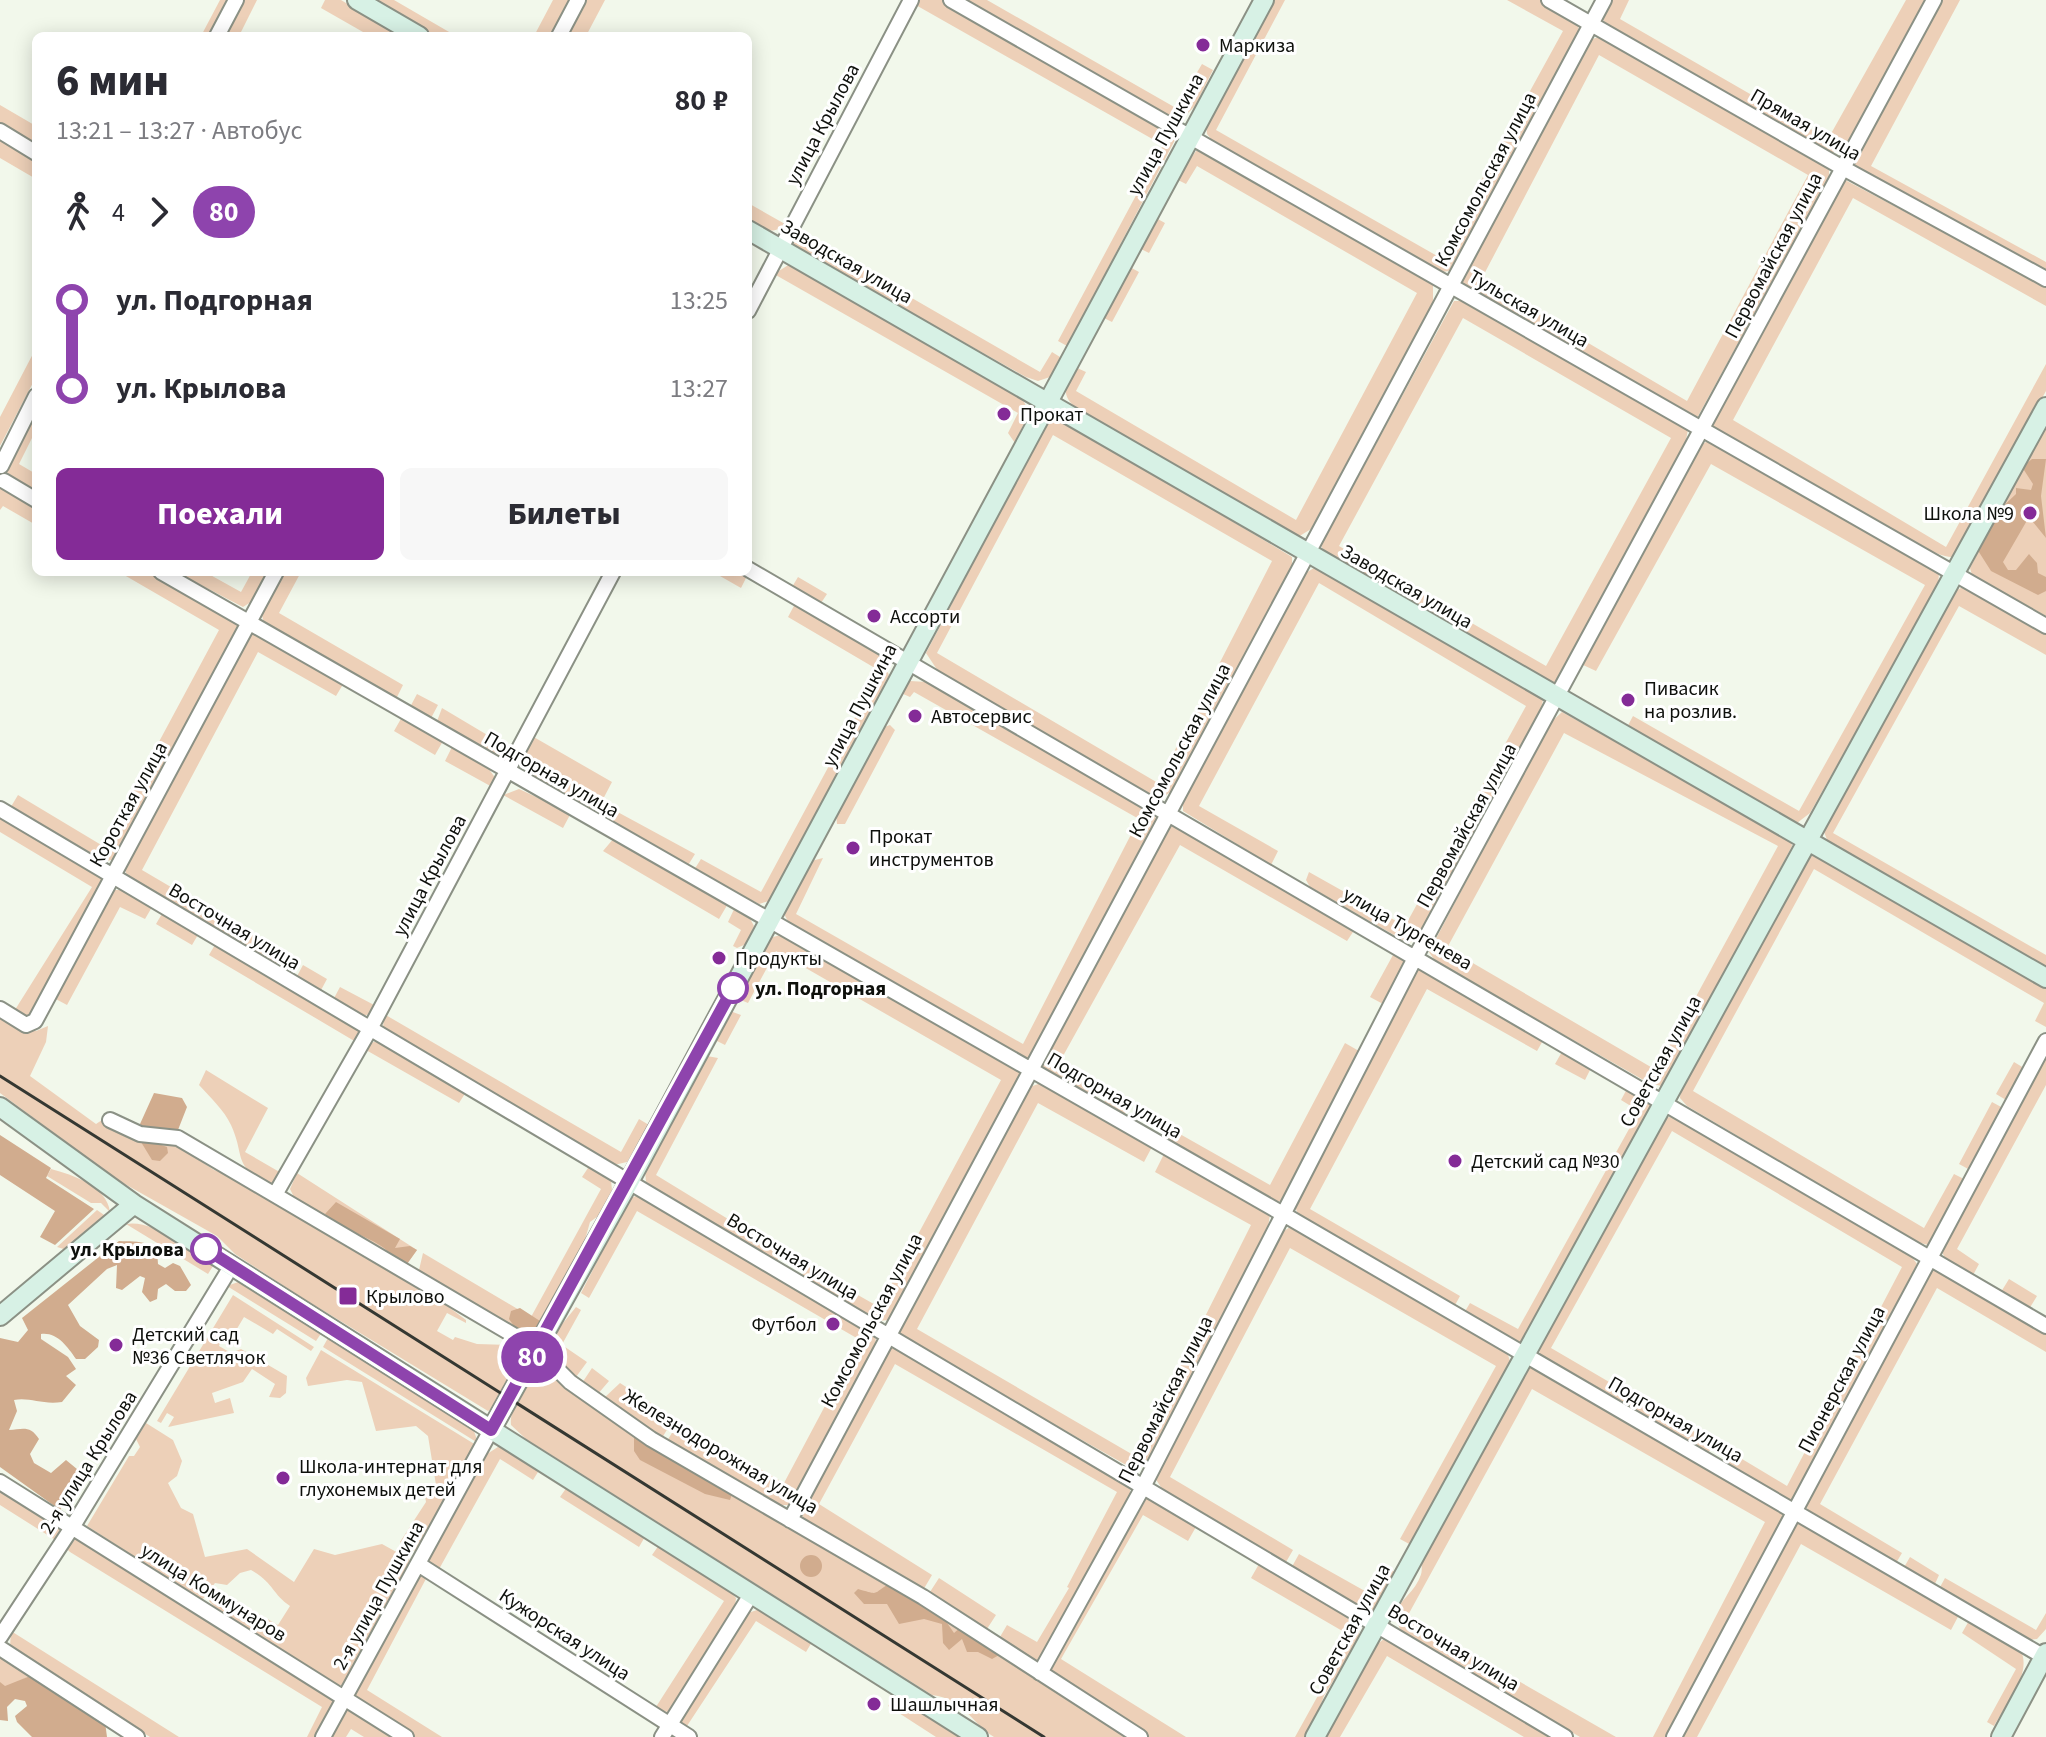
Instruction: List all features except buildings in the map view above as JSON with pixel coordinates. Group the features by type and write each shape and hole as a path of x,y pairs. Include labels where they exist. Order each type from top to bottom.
{"main road":[{"path":"357,0 412,32"},
{"name":"улица Пушкина","path":"491,1430 629,1182 1264,0"},
{"name":"Заводская улица","path":"752,232 2046,978"},
{"name":"Советская улица","path":"1315,1737 2046,407"},
{"path":"0,1107 134,1204 978,1737"},
{"path":"0,1316 134,1204"},
{"path":"2001,1737 2045,1656"}],"street":[{"path":"219,32 236,0"},
{"path":"561,32 578,0"},
{"name":"улица Крылова","path":"752,303 911,0"},
{"name":"Тульская улица","path":"951,0 2046,626"},
{"name":"Прямая улица","path":"1549,0 1843,168 2046,279"},
{"name":"Комсомольская улица","path":"790,1520 886,1335 1604,0"},
{"name":"Первомайская улица","path":"1040,1673 1143,1487 1416,956 1558,699 1934,0"},
{"path":"0,131 32,151"},
{"path":"32,405 1,474 32,497"},
{"name":"улица Тургенева","path":"752,571 1931,1256 2046,1326"},
{"name":"Подгорная улица","path":"168,576 1283,1214 2045,1656"},
{"name":"Короткая улица","path":"0,1009 26,1025 35,1021 274,576"},
{"name":"улица Крылова","path":"276,1193 370,1029 611,576"},
{"name":"Восточная улица","path":"0,809 1565,1737"},
{"name":"Пионерская улица","path":"1674,1737 2046,1041"},
{"name":"Железнодорожная улица","path":"110,1120 140,1134 178,1138 537,1349 570,1382 651,1439 923,1597 1140,1737"},
{"name":"2-я улица Крылова","path":"0,1637 73,1526 232,1265"},
{"name":"2-я улица Пушкина","path":"323,1737 491,1430"},
{"name":"улица Коммунаров","path":"0,1482 406,1737"},
{"name":"Кужорская улица","path":"418,1564 666,1731 689,1737"},
{"path":"666,1731 752,1593"},
{"path":"0,1648 137,1737"}],"shaded area":[{"path":"220,0 230,0 213,32 203,32"},
{"path":"243,0 257,0 241,32 226,32"},
{"path":"325,0 341,0 394,32 363,32 321,8"},
{"path":"371,0 394,0 449,32 426,32"},
{"path":"553,0 570,0 553,32 536,32"},
{"path":"585,0 605,0 588,32 568,32"},
{"path":"917,0 942,0 1171,131 1176,138 1067,346 1058,341 1163,145 914,4"},
{"path":"959,0 987,0 1176,108 1202,64 1213,70 1195,106 1184,117 1172,117"},
{"path":"1272,0 1285,0 1216,130 1439,257 1563,31 1507,0 1540,0 1578,22 1579,35 1449,271 1435,273 1216,145 1207,134 1206,123"},
{"path":"1611,0 1629,0 1620,19 1828,139 1906,0 1927,0 1849,141 1842,150 1830,153 1607,26 1602,18"},
{"path":"1942,0 1960,0 1871,166 2046,262 2046,274 1860,172 1853,165"},
{"path":"1601,36 1829,167 1829,178 1697,418 1689,419 1462,286 1462,279 1590,40","holes":["1599,55 1808,175 1687,401 1481,280"]},
{"path":"0,105 32,124 32,144 0,125"},
{"path":"0,137 32,156 32,177 0,158"},
{"path":"1196,151 1204,151 1433,284 1433,302 1311,529 1298,537 1077,409 1066,394 1075,367 1086,372 1076,391 1296,520 1417,293 1197,166 1186,184 1176,179"},
{"path":"1845,180 2046,286 2046,306 1853,198 1733,420 1946,547 2046,364 2046,391 1952,557 1909,541 1838,503 1718,433 1713,425"},
{"path":"752,205 785,224 771,231 752,223"},
{"path":"1156,218 1165,223 1149,253 1139,248"},
{"path":"794,230 1040,372 1052,352 1060,357 1050,377 1038,381 1026,377 797,249 792,244"},
{"path":"790,264 1020,394 1029,412 1015,443 1008,433 1018,413 774,274"},
{"path":"1128,266 1139,272 1112,322 1100,316"},
{"path":"1454,301 1465,301 1688,429 1685,446 1553,685 1325,554 1321,545","holes":["1463,318 1671,438 1546,666 1339,546"]},
{"path":"32,356 32,385 0,446 0,417"},
{"path":"32,410 32,438 19,464 32,472 32,490 4,471"},
{"path":"1052,419 1061,419 1292,557 1292,572 1172,791 1163,797 1154,796 940,674 926,653 1047,423","holes":["1053,435 1272,561 1158,783 937,653"]},
{"name":"Школа №9","path":"2046,423 2046,616 1972,575 1970,568"},
{"path":"1706,442 1715,443 1939,573 1938,586 1810,813 1797,823 1625,731 1633,716 1799,811 1925,585 1711,464 1596,671 1581,664 1699,446"},
{"path":"2032,459 2046,459 2041,496 2046,538 2029,517 2003,562 2008,570 2016,570 2029,554 2037,563 2038,573 2046,577 2046,591 2038,595 1991,571 1977,549 1997,512 2016,494 2016,488 2031,490 2033,484 2022,467"},
{"path":"0,487 32,503 32,523 3,506 0,510"},
{"path":"1314,568 1324,570 1543,700 1540,714 1418,940 1408,943 1310,887 1306,880 1309,872 1405,926 1526,706 1319,583 1199,806 1278,851 1271,865 1183,811 1183,798 1304,574"},
{"path":"126,576 161,576 237,619 239,628 116,859 102,862 9,810 18,795 103,846 219,630"},
{"path":"184,576 212,576 241,592 250,576 267,576 254,600 243,607"},
{"path":"279,576 299,576 279,613 403,685 395,701 264,623 261,612"},
{"path":"720,576 747,576 741,588"},
{"path":"798,577 827,594 821,603 792,587"},
{"path":"1965,586 2046,631 2046,655 1959,606 1833,833 2046,955 2046,968 1828,842 1824,832 1955,591"},
{"path":"795,604 879,653 889,675 769,901 759,904 694,870 701,859 761,892 880,671 788,617"},
{"path":"254,633 345,681 336,696 258,652 142,870 283,953 276,966 128,878 125,870 249,635"},
{"path":"910,681 927,682 1155,812 1156,823 1035,1055 1024,1059 790,925 783,912 811,861 823,858 796,914 1023,1044 1139,819 914,692 910,697 901,693"},
{"path":"417,694 438,705 430,720 409,709"},
{"path":"442,708 514,751 498,759 436,724"},
{"path":"1562,712 1791,840 1792,846 1670,1078 1661,1086 1647,1082 1436,962 1429,952 1549,724","holes":["1564,733 1778,846 1656,1070 1447,948"]},
{"path":"402,717 443,741 435,755 394,731"},
{"path":"890,725 895,730 845,824 837,824 836,813 884,727"},
{"path":"532,736 612,782 601,803 695,854 687,867 530,775 522,758"},
{"path":"452,747 486,765 496,779 494,788 445,761"},
{"path":"519,789 571,813 563,828 503,795"},
{"path":"0,815 100,875 103,883 41,1006 27,1019 13,1013 92,887 0,832"},
{"path":"1175,824 1355,929 1347,941 1180,845 1058,1065 1094,1085 1088,1096 1043,1069 1042,1065 1169,827"},
{"path":"614,838 729,902 719,919 603,851"},
{"path":"1812,853 2046,984 2046,1027 2035,1021 2044,1003 1814,869 1693,1091 1924,1228 1954,1174 1966,1180 1928,1245 1917,1242 1687,1106 1680,1098 1681,1085"},
{"path":"113,890 122,890 152,907 145,919 120,907 67,1005 52,997"},
{"path":"736,905 746,911 754,926 746,944 737,948 733,946 741,930 728,922"},
{"path":"163,912 199,933 192,945 156,924"},
{"path":"780,935 1021,1073 889,1320 877,1321 801,1277 807,1266 879,1307 1001,1080 776,951 748,1003 736,998 770,938"},
{"path":"216,943 357,1027 360,1034 356,1042 209,955"},
{"path":"1393,955 1406,962 1383,1004 1370,997"},
{"path":"303,965 327,979 320,992 296,978"},
{"path":"1421,969 1545,1037 1537,1051 1427,989 1310,1209 1460,1296 1454,1307 1298,1215 1295,1206 1416,971"},
{"path":"340,987 376,1006 371,1014 361,1016 333,1000"},
{"path":"0,1011 23,1028 36,1031 48,1026 46,1042 30,1076 96,1124 105,1118 134,1137 178,1146 359,1254 407,1276 466,1320 466,1323 447,1313 437,1331 453,1340 455,1337 477,1344 513,1345 521,1358 498,1404 488,1411 301,1297 235,1254 217,1236 116,1179 0,1093"},
{"path":"730,1011 741,1015 725,1045 715,1040"},
{"path":"384,1014 621,1152 639,1119 649,1125 627,1162 614,1165 383,1029"},
{"path":"378,1041 466,1092 459,1103 366,1050 370,1043"},
{"path":"1345,1043 1359,1051 1281,1201 1273,1202 1167,1142 1171,1129 1270,1185"},
{"path":"1563,1050 1592,1066 1585,1080 1555,1064"},
{"path":"2046,1051 2046,1085 1957,1249 1979,1264 1972,1277 1946,1260 1941,1250"},
{"path":"707,1056 718,1058 656,1175 782,1252 776,1263 646,1182 645,1171"},
{"path":"2014,1062 2024,1068 2006,1100 1996,1094"},
{"path":"206,1070 268,1108 245,1152 283,1174 270,1185 244,1165 228,1119 199,1085"},
{"path":"1041,1083 1153,1145 1144,1162 1038,1103 917,1329 1135,1456 1251,1225 1155,1172 1165,1152 1270,1214 1267,1234 1147,1464 1135,1470 900,1337 898,1331 1027,1088"},
{"path":"1628,1087 1646,1098 1652,1108 1524,1341 1516,1342 1464,1313 1470,1303 1518,1329 1639,1111 1621,1100"},
{"path":"154,1093 182,1098 187,1107 176,1135 145,1130 140,1124"},
{"path":"1108,1094 1129,1106 1123,1117 1103,1105"},
{"path":"1992,1102 2003,1108 1970,1170 1959,1164"},
{"path":"1664,1118 1679,1118 1909,1253 1917,1264 1793,1499 1787,1500 1726,1466 1732,1453 1787,1486 1902,1267 1672,1131 1551,1348 1713,1445 1707,1455 1540,1354 1539,1347"},
{"path":"0,1135 51,1168 46,1178 94,1209 55,1245 40,1237 55,1211 0,1175"},
{"path":"144,1139 167,1147 168,1153 160,1161 152,1160 141,1142"},
{"path":"590,1165 611,1179 612,1191 601,1214 590,1222 583,1247 536,1331 522,1334 419,1270 423,1253 531,1317 601,1189 582,1177"},
{"path":"51,1169 88,1183 103,1195 110,1212 101,1203 91,1203 47,1176"},
{"path":"297,1173 417,1250 407,1264 295,1199 290,1189"},
{"path":"639,1195 876,1336 875,1349 790,1505 778,1505 667,1441 678,1423 683,1424 784,1483 860,1340 637,1211 589,1298 581,1293 630,1198"},
{"path":"336,1202 400,1239 395,1248 410,1246 417,1250 407,1264 325,1214"},
{"path":"97,1210 107,1217 67,1250 57,1247"},
{"path":"126,1224 148,1226 160,1231 213,1266 208,1274"},
{"path":"1290,1227 1302,1230 1507,1352 1511,1364 1413,1546 1400,1539 1496,1366 1290,1248 1170,1477 1293,1550 1282,1569 1166,1495 1155,1478 1278,1235"},
{"path":"119,1241 151,1246 158,1264 165,1268 173,1263 180,1266 191,1285 186,1291 175,1291 166,1284 158,1289 157,1299 150,1302 142,1292 145,1278 140,1276 122,1290 116,1288 117,1265 107,1269 68,1305 80,1326 99,1340 98,1347 85,1359 76,1359 57,1338 41,1334 41,1339 68,1357 76,1369 66,1376 76,1385 62,1402 14,1400 17,1411 9,1430 26,1429 36,1435 39,1439 30,1454 34,1463 51,1473 66,1460 83,1474 60,1510 0,1467 0,1338 18,1342 28,1330 22,1318"},
{"path":"1935,1270 2046,1333 2046,1352 1937,1288 1820,1504 1902,1553 1896,1563 1808,1512 1806,1502 1929,1273"},
{"path":"2009,1279 2037,1296 2029,1309 2001,1292"},
{"path":"241,1281 322,1332 316,1341 227,1286"},
{"path":"233,1295 314,1347 311,1351 277,1329 273,1334 244,1317 235,1332 224,1329 219,1346 231,1353 241,1349 287,1376 286,1393 280,1398 269,1397 275,1384 252,1369 243,1382 212,1393 215,1403 230,1398 234,1413 168,1427 174,1417 167,1413 161,1423 157,1421"},
{"path":"576,1307 581,1310 554,1359 551,1353 559,1328"},
{"path":"520,1308 540,1321 536,1329 527,1334 509,1319 511,1311"},
{"path":"328,1338 474,1431 478,1443 323,1347"},
{"path":"565,1347 587,1362 576,1377 557,1362"},
{"path":"889,1347 1130,1483 1130,1499 1041,1659 1035,1662 997,1642 1007,1625 1037,1642 1069,1588 1117,1492 895,1364 819,1504 932,1575 922,1592 804,1521 801,1511"},
{"path":"321,1350 476,1445 419,1551 410,1550 400,1542 426,1502 425,1496 436,1485 428,1436 416,1426 376,1431 362,1382 347,1380 308,1386 306,1378"},
{"path":"1533,1366 1782,1511 1783,1522 1668,1737 1653,1737 1765,1522 1532,1389 1407,1617 1616,1737 1580,1737 1402,1632 1398,1623 1398,1609 1421,1575 1422,1558 1524,1370"},
{"path":"592,1368 609,1381 597,1395 582,1383"},
{"path":"537,1374 550,1375 592,1404 881,1578 1126,1737 994,1737 953,1701 932,1695 526,1439 511,1425 511,1419 523,1390"},
{"path":"620,1383 674,1418 662,1438 603,1399"},
{"path":"146,1423 173,1440 182,1461 177,1476 168,1483 181,1508 193,1514 205,1557 247,1549 294,1582 314,1549 335,1555 382,1544 409,1559 411,1563 346,1683 339,1686 329,1682 222,1614 209,1601 211,1589 202,1600 87,1526 129,1456 134,1456 140,1447 136,1439","holes":["251,1570 290,1606 278,1625 212,1587 215,1583 227,1585 240,1573"]},
{"path":"638,1436 733,1491 730,1500 705,1494 640,1460 634,1451 634,1438"},
{"path":"501,1445 530,1462 538,1472 533,1480 500,1459 438,1571 429,1564 428,1557 484,1456"},
{"path":"0,1486 62,1526 57,1541 0,1505"},
{"path":"567,1487 646,1535 639,1547 560,1497"},
{"path":"1148,1496 1197,1525 1188,1541 1143,1515 1061,1659 1186,1737 1148,1737 1045,1673"},
{"path":"1800,1521 1960,1613 1951,1630 1801,1544 1697,1737 1677,1737 1793,1524"},
{"path":"77,1537 335,1700 317,1737 307,1737 322,1707 70,1552 67,1549"},
{"path":"659,1545 729,1590 736,1598 735,1607 668,1712 654,1710 724,1601 652,1555"},
{"path":"1299,1554 1372,1595 1386,1567 1397,1573 1376,1611 1370,1614 1289,1572"},
{"path":"811,1555 819,1558 822,1566 819,1574 811,1577 803,1574 800,1566 803,1558"},
{"path":"1910,1557 1939,1575 1934,1586 1903,1569"},
{"path":"1259,1564 1353,1619 1360,1627 1358,1640 1324,1696 1309,1737 1295,1737 1351,1636 1251,1578"},
{"path":"428,1575 367,1690 442,1737 415,1737 353,1696 417,1576"},
{"path":"939,1578 996,1615 985,1632 928,1595"},
{"path":"1945,1578 2036,1630 2046,1613 2046,1629 2037,1639 2025,1640 1939,1589"},
{"path":"890,1583 943,1617 954,1633 961,1627 1001,1654 992,1659 978,1652 967,1652 962,1639 949,1650 943,1643 942,1624 924,1619 899,1624 887,1604 864,1604 854,1593 858,1589 875,1593"},
{"path":"760,1609 812,1642 806,1652 756,1621 685,1729 678,1718 745,1614"},
{"path":"1970,1619 2021,1651 2023,1670 2020,1680 1994,1726 1987,1722 2016,1669 1962,1633"},
{"path":"11,1631 179,1737 150,1737 10,1647"},
{"path":"1389,1639 1554,1737 1524,1737 1387,1656 1340,1737 1324,1737 1376,1645"},
{"path":"0,1657 30,1676 0,1690"},
{"path":"30,1676 105,1722 107,1737 32,1737 15,1716 27,1706 25,1701 15,1699 7,1707 8,1721 0,1720 0,1682 5,1686"},
{"path":"895,1695 961,1737 936,1737 888,1706"},
{"path":"352,1708 397,1737 364,1737 351,1729 346,1737 330,1737 346,1710"}],"railway":[{"path":"0,1076 1044,1737"}],"bus line":[{"name":"80","path":"206,1249 491,1430 733,988"}],"place":[{"name":"Маркиза","path":"1203,45"},
{"name":"Прокат","path":"1004,414"},
{"name":"Школа №9","path":"2030,513"},
{"name":"Ассорти","path":"874,616"},
{"name":"Пивасик на розлив.","path":"1628,700"},
{"name":"Автосервис","path":"915,716"},
{"name":"Прокат инструментов","path":"853,848"},
{"name":"Продукты","path":"719,958"},
{"name":"ул. Подгорная","path":"733,988"},
{"name":"Детский сад №30","path":"1455,1161"},
{"name":"ул. Крылова","path":"206,1249"},
{"name":"Крылово","path":"348,1296"},
{"name":"Футбол","path":"833,1324"},
{"name":"Детский сад №36 Светлячок","path":"116,1345"},
{"name":"Школа-интернат для глухонемых детей","path":"283,1478"},
{"name":"Шашлычная","path":"874,1704"}]}
